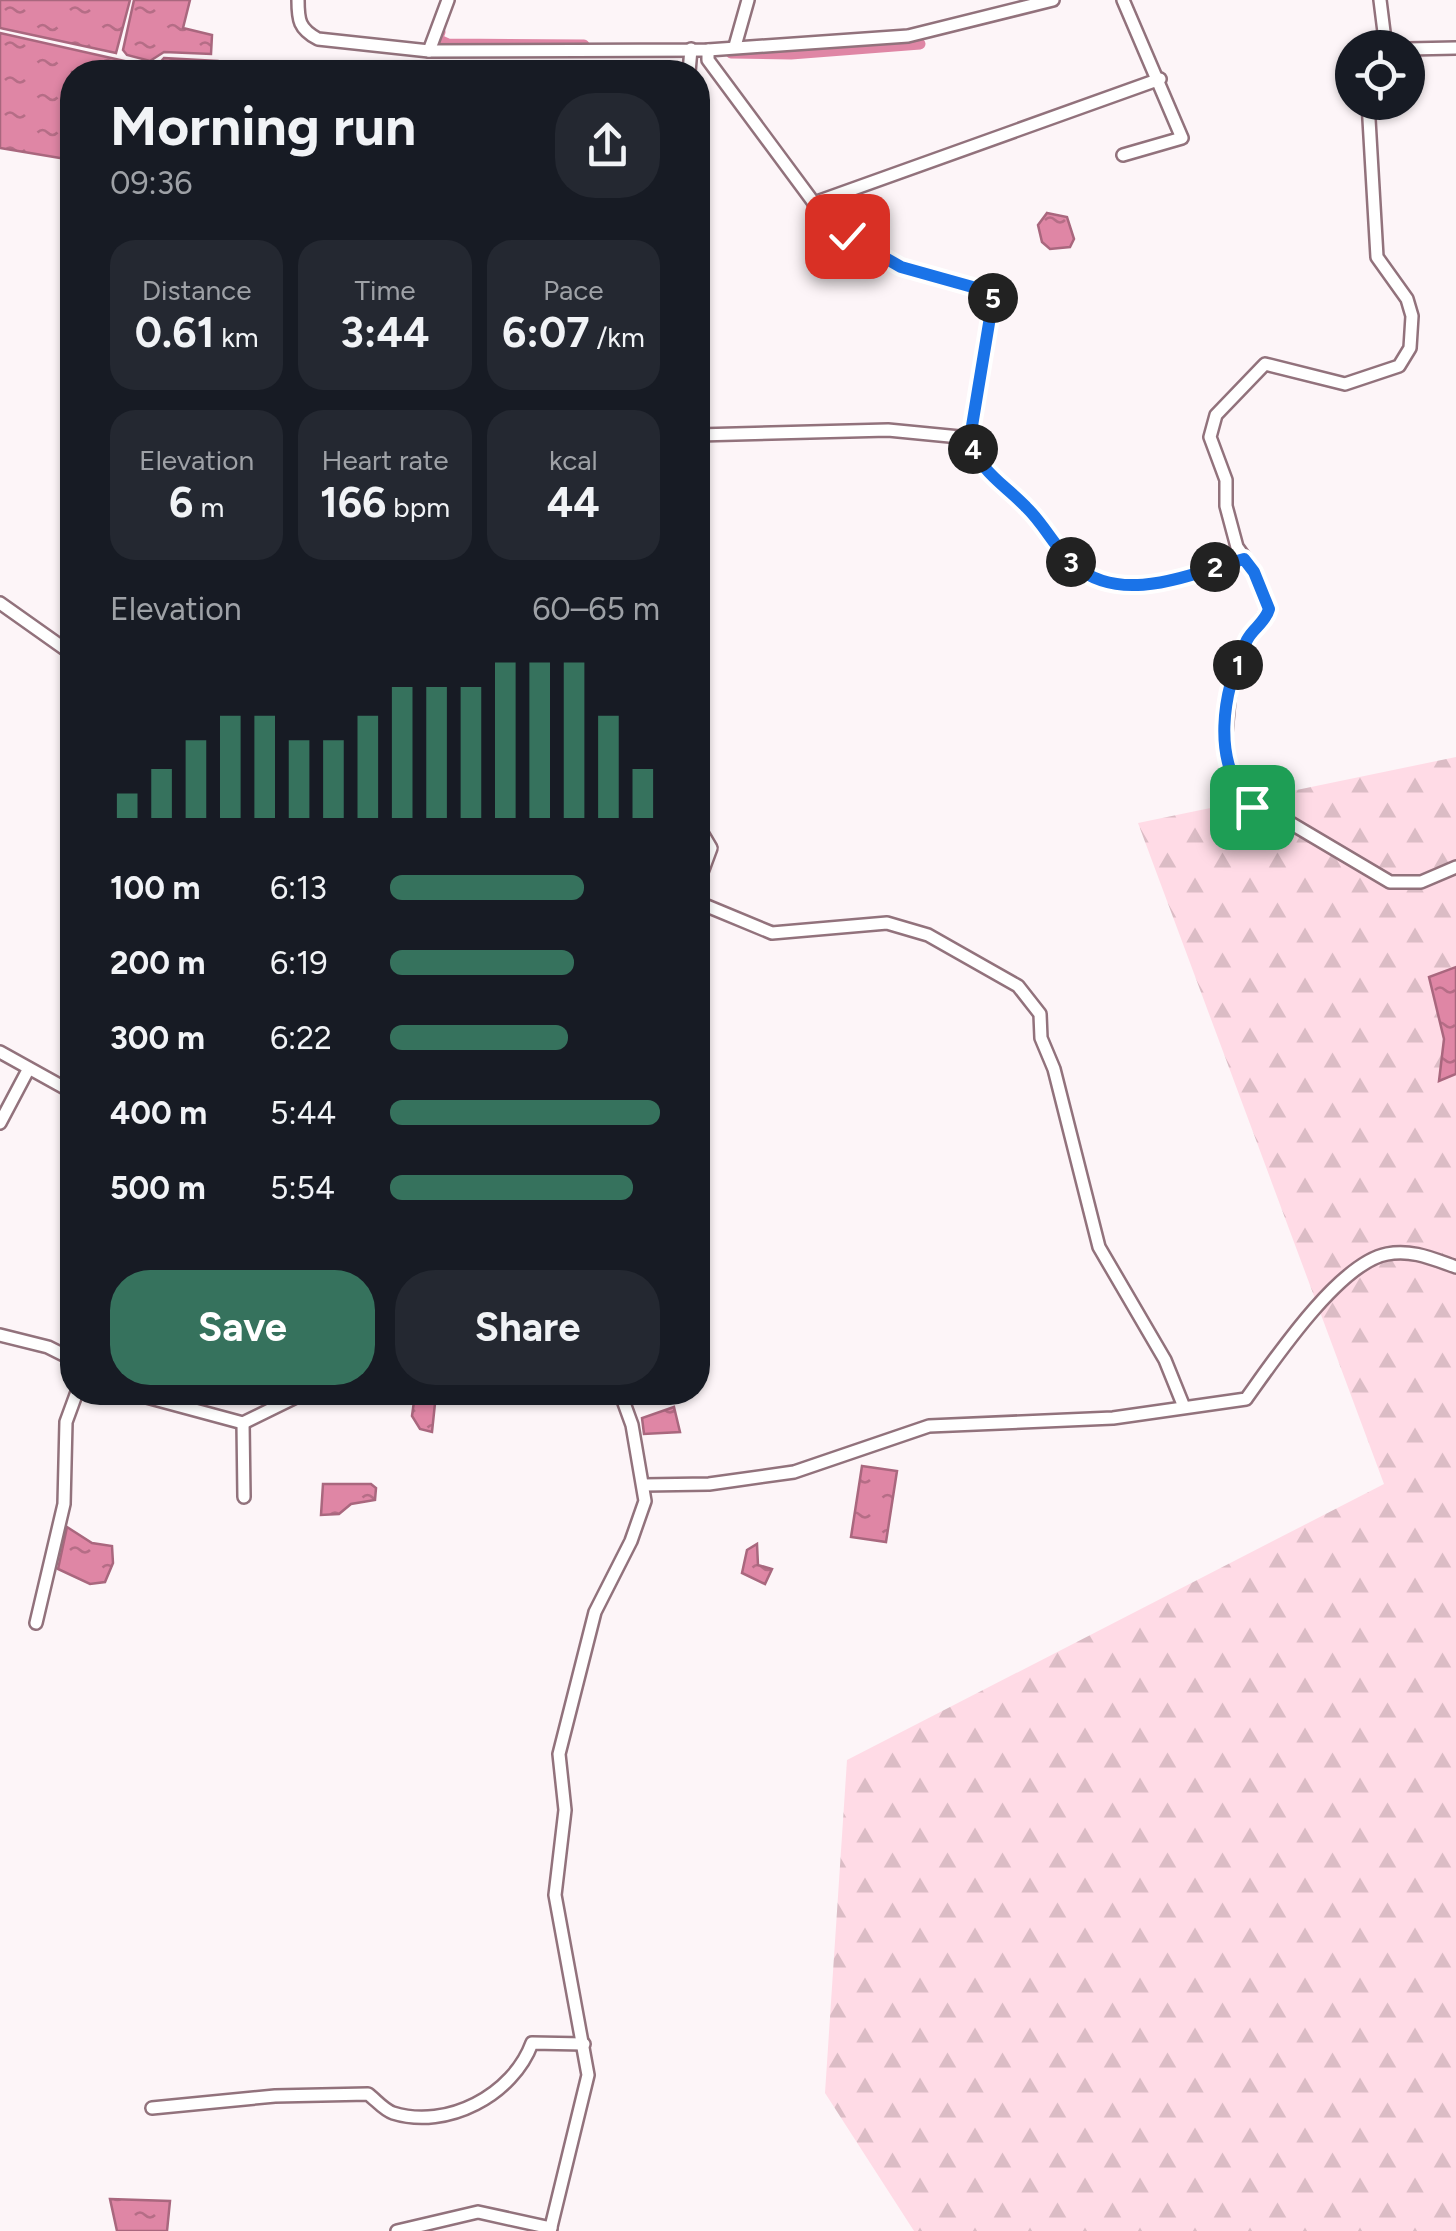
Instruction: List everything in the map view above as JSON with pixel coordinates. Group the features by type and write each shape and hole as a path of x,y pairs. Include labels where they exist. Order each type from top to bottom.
{"street":[{"path":"298,0 298,21 306,32 318,38 428,50 708,50 908,36 1053,0"},
{"path":"428,50 448,0"},
{"path":"736,46 748,0"},
{"path":"1123,0 1160,78 1182,138 1123,155"},
{"path":"1380,0 1384,30"},
{"path":"1425,49 1456,48"},
{"path":"691,49 691,60"},
{"path":"708,50 708,60"},
{"path":"710,63 814,203 847,236 901,267 994,293 970,438 976,461 990,478 1017,498 1072,564 1088,574 1142,588 1244,559"},
{"path":"814,203 1160,78"},
{"path":"1369,120 1377,257 1407,298 1412,316 1410,348 1399,366 1345,384 1265,364 1216,416 1210,437 1226,480 1226,506 1244,559 1254,572 1269,609 1247,640 1224,714 1232,784 1252,807 1287,820 1390,882 1421,882 1456,867"},
{"path":"710,435 888,430 970,438"},
{"path":"0,603 60,646"},
{"path":"710,907 772,933 887,923 928,935 1018,986 1040,1014 1041,1038 1054,1069 1100,1247 1165,1360 1184,1407"},
{"path":"0,1052 60,1086"},
{"path":"0,1123 28,1070"},
{"path":"644,1484 709,1484 794,1472 929,1426 1113,1418 1246,1399 1292,1336 1335,1287 1383,1254 1414,1252 1456,1266"},
{"path":"0,1335 60,1353"},
{"path":"36,1623 64,1504 66,1422 72,1405"},
{"path":"176,1405 243,1423 280,1405"},
{"path":"397,2231 478,2212 551,2229 588,2075 555,1895 565,1810 560,1754 595,1612 631,1541 645,1501 623,1405"},
{"path":"243,1423 244,1497"},
{"path":"152,2108 368,2094 390,2112 435,2118 503,2089 525,2063 532,2043 584,2044"}],"green space":[{"path":"1456,757 1456,2231 914,2231 825,2093 847,1760 1384,1484 1138,823"}],"water":[{"path":"0,0 130,0 116,53 0,28"},
{"path":"134,0 190,0 183,28 212,35 211,54 164,52 146,60 127,55 123,50"},
{"path":"0,33 120,60 60,60 60,158 0,148"},
{"path":"1047,213 1067,217 1074,239 1070,247 1050,249 1042,242 1038,225"},
{"path":"1456,967 1456,1074 1439,1081 1444,1039 1429,977"},
{"path":"414,1405 435,1405 432,1432 420,1429 412,1416"},
{"path":"674,1407 680,1432 644,1434 642,1418"},
{"path":"862,1466 897,1471 886,1542 851,1537"},
{"path":"323,1484 371,1484 376,1488 375,1500 351,1504 339,1514 321,1515"},
{"path":"67,1527 92,1543 112,1546 113,1563 105,1582 90,1584 58,1569"},
{"path":"757,1544 758,1565 772,1569 765,1584 742,1573 747,1550"},
{"path":"110,2199 170,2201 167,2231 117,2231"}],"waterway":[{"path":"440,32 437,39 448,44 584,45"},
{"path":"731,53 791,54 920,44"}],"route":[{"path":"847,236 901,267 994,293 970,438 976,461 1049,531 1072,564 1109,582 1142,588 1244,559 1254,572 1269,609 1247,640 1224,714 1228,771 1232,784 1252,807"}]}
